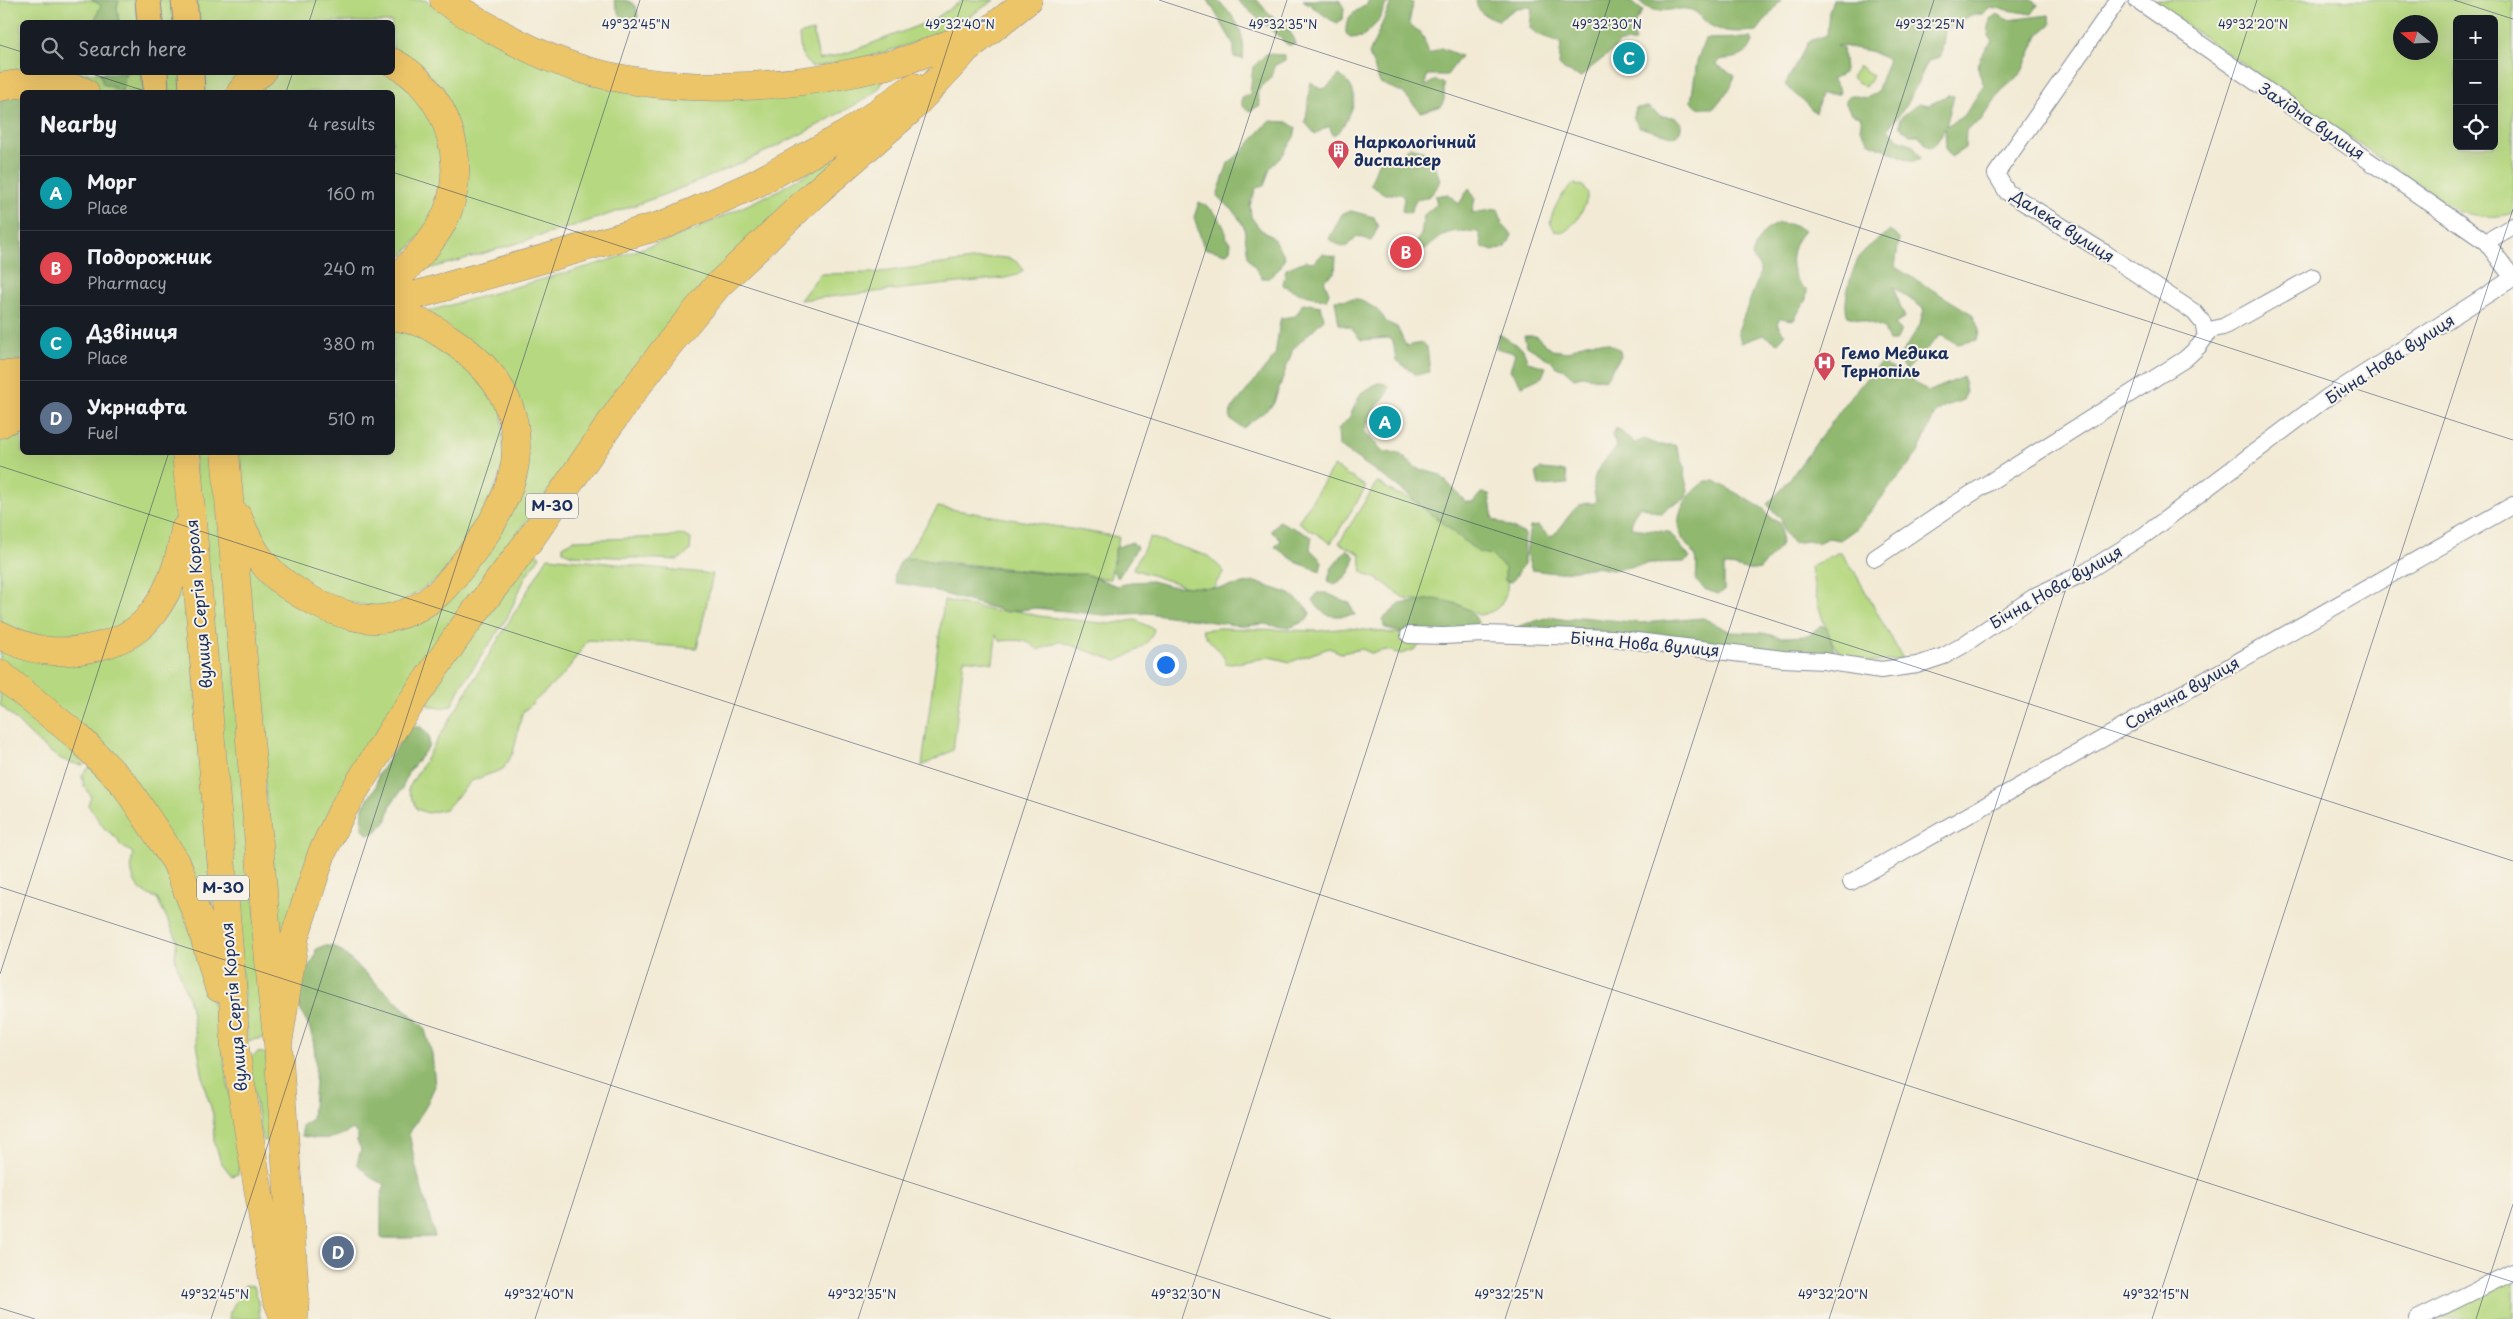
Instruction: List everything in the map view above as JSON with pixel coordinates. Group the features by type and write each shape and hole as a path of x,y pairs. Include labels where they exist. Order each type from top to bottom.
{"highway":[{"path":"444,0 510,38 574,67 635,80 693,85 766,86 893,64 996,27"},
{"name":"М-30","path":"395,301 666,224 755,184 847,134 962,54 1028,0"},
{"name":"М-30","path":"294,1319 295,1295 278,1044 295,936 322,853 342,809 393,729 463,628 530,538 628,398 718,285 814,194 909,112 962,54"},
{"path":"395,63 402,66 422,84 437,103 448,122 456,170 454,192 446,215 430,243 395,280"},
{"path":"243,90 259,75"},
{"path":"0,87 37,80 78,90"},
{"path":"229,493 244,533 258,560 280,580 331,610 362,618 392,617 418,607 441,593 486,535 500,507 515,464 514,426 505,397 488,369 462,348 424,323 395,317"},
{"path":"0,375 20,374"},
{"path":"0,398 20,393"},
{"path":"0,424 20,412"},
{"name":"вулиця Сергія Короля","path":"186,455 233,996 235,1050 276,1297 285,1319"},
{"path":"0,674 77,736 125,785 176,862 200,922 235,1050 278,1044 225,455"},
{"path":"0,636 19,644 43,650 70,652 94,648 121,639 146,622 166,593 182,552 190,496"}],"main road":[{"path":"148,0 150,20"},
{"path":"184,0 186,20"},
{"path":"154,75 156,90"},
{"path":"191,75 192,90"}],"street":[{"name":"Далека вулиця","path":"2118,0 1996,174 2007,192 2105,253 2194,312 2203,323 2205,331"},
{"name":"Західна вулиця","path":"2137,0 2486,242 2513,278"},
{"path":"2486,242 2513,226"},
{"path":"1875,558 1955,504 2185,359 2199,346 2206,336 2205,331 2223,327 2313,277"},
{"name":"Бічна Нова вулиця","path":"1408,635 1484,634 1612,638 1783,659 1824,660 1881,670 1917,665 1944,656 1960,647 2036,595 2084,573 2146,534 2329,396 2513,278"},
{"name":"Сонячна вулиця","path":"1851,882 2513,504"},
{"path":"2418,1319 2513,1272"}],"green space":[{"path":"0,0 136,0 138,20 20,20 20,75 142,75 144,90 64,90 0,85"},
{"path":"91,0 119,0 117,7 119,20 95,20 101,5"},
{"path":"155,0 177,0 179,20 157,20"},
{"path":"196,0 425,0 455,17 597,78 883,75 883,81 875,92 867,98 803,133 694,183 582,223 424,270 463,155 395,58 395,20 198,20"},
{"path":"614,0 633,3 637,10 638,21 624,19 619,13"},
{"path":"963,0 994,0 951,26 907,45 884,52 811,67 801,53 799,35 813,31 819,60 847,53 933,20"},
{"path":"1208,0 1217,0 1234,19 1243,41 1243,59 1234,57 1234,45"},
{"path":"1237,0 1257,0 1270,15 1288,28 1296,44 1288,45"},
{"path":"1303,0 1339,0 1344,8 1343,18 1338,23 1331,20"},
{"path":"1369,0 1390,0 1385,6 1378,22 1362,37 1350,38 1346,33 1348,19"},
{"path":"1396,0 1408,0 1413,3 1409,23 1423,36 1429,54 1441,48 1461,56 1447,75 1427,75 1425,86 1436,80 1444,84 1444,100 1441,106 1421,112 1402,92 1380,83 1369,54 1391,3"},
{"path":"1476,0 1623,0 1633,3 1643,11 1634,25 1635,42 1619,43 1581,77 1564,70 1559,65 1561,43 1537,34 1530,28 1532,7 1516,8 1499,20 1481,12 1478,9"},
{"path":"1639,0 1781,0 1757,31 1738,32 1714,27 1694,11 1688,9 1659,11 1645,6"},
{"path":"1833,0 2034,0 2038,5 2032,14 1990,7 1982,14 1971,15 1945,30 1941,56 1928,61 1907,105 1888,128 1898,139 1913,145 1921,158 1914,162 1870,143 1860,129 1862,117 1851,113 1845,102 1851,95 1866,98 1877,93 1888,59 1870,51 1837,45 1843,49 1845,70 1844,73 1832,79 1840,91 1839,94 1821,94 1816,113 1785,85 1809,41 1827,35 1829,11"},
{"path":"2150,0 2513,0 2513,213 2479,216 2459,212"},
{"path":"1997,14 2008,20 2049,15 2051,24 2038,35 2021,74 2001,91 1981,120 1966,130 1965,148 1951,157 1946,150 1945,128 1936,144 1931,148 1926,145 1919,135 1910,135 1900,127 1900,118 1919,103 1929,105 1948,95 1954,96 1946,126 1964,116 1984,85 1978,67 1983,53 1992,41 1988,36 1990,19"},
{"path":"1751,38 1753,41 1751,47 1744,54 1736,58 1719,60 1717,65 1734,75 1731,87 1714,108 1699,108 1691,102 1697,61 1705,39"},
{"path":"1266,54 1285,55 1285,60 1274,66 1272,75 1257,93 1260,105 1250,111 1242,106 1242,97 1250,94 1253,67"},
{"path":"1859,66 1873,76 1865,87 1851,77"},
{"path":"395,74 410,83 446,146 437,216 395,265 395,90 253,90 270,75"},
{"path":"101,75 126,75 122,90 103,84"},
{"path":"162,75 184,75 186,90 163,90"},
{"path":"201,75 249,75 236,90 203,90"},
{"path":"1339,75 1349,84 1354,94 1351,111 1342,128 1333,135 1329,126 1315,134 1305,122 1311,82 1320,89 1326,88"},
{"path":"20,94 20,363 0,364 0,99"},
{"path":"1648,107 1660,116 1674,117 1682,123 1680,131 1675,137 1639,127 1633,117 1636,108"},
{"path":"1269,121 1287,122 1296,128 1294,137 1282,156 1270,168 1264,186 1256,188 1250,205 1251,217 1260,229 1272,237 1285,257 1280,268 1269,278 1262,278 1248,257 1244,227 1235,212 1217,196 1228,163 1241,153"},
{"path":"1410,147 1423,151 1431,158 1440,180 1431,194 1416,200 1410,213 1402,211 1404,198 1400,194 1385,194 1370,185 1379,161 1399,155"},
{"path":"844,152 555,481 405,694 280,951 244,554 359,625 461,575 519,425 422,313 601,263 694,230 777,191"},
{"path":"1574,184 1583,186 1588,193 1583,210 1564,232 1555,231 1550,223 1553,212 1562,196"},
{"path":"1469,188 1475,198 1472,213 1498,209 1503,225 1512,235 1506,247 1493,251 1482,247 1479,232 1456,232 1438,238 1416,256 1411,248 1421,235 1424,215 1437,204 1435,196 1448,194 1459,204"},
{"path":"1199,202 1214,212 1224,227 1227,239 1231,242 1230,250 1226,254 1204,248 1194,217"},
{"path":"1351,211 1374,217 1378,227 1371,241 1357,236 1347,246 1342,247 1329,239 1342,214"},
{"path":"1779,223 1795,225 1804,231 1794,246 1792,262 1796,278 1807,290 1806,299 1794,320 1780,318 1777,324 1785,335 1778,343 1763,335 1741,343 1738,331 1760,274 1760,268 1752,256 1761,236 1773,225"},
{"path":"1890,230 1899,239 1895,267 1972,314 1979,329 1977,340 1958,344 1940,335 1906,371 1898,359 1920,325 1924,309 1893,287 1905,318 1895,324 1901,330 1896,341 1889,341 1883,327 1848,316 1846,311 1851,276 1857,261 1866,249"},
{"path":"1323,254 1336,257 1335,272 1324,280 1329,293 1326,300 1301,294 1283,285 1286,269 1305,261 1314,262"},
{"path":"995,257 1008,258 1015,261 1023,270 1017,275 1005,278 800,300 820,274 873,273"},
{"path":"1357,299 1374,308 1386,322 1397,327 1406,346 1422,343 1427,347 1430,372 1417,375 1396,360 1393,341 1389,338 1361,340 1351,328 1339,324 1335,300"},
{"path":"1303,303 1321,306 1324,319 1293,349 1273,405 1243,428 1230,419 1231,410 1275,356 1281,318 1296,316"},
{"path":"395,329 440,340 502,406 504,481 442,576 390,610 305,594 249,528 243,501 237,455 395,455"},
{"path":"1499,334 1523,349 1528,362 1546,367 1542,377 1522,386 1510,370 1515,353 1496,348"},
{"path":"1524,336 1536,336 1552,350 1568,352 1587,343 1607,343 1620,351 1621,356 1605,380 1582,376 1574,378 1565,370 1556,367 1551,361 1527,346"},
{"path":"1881,363 1907,376 1928,392 1963,377 1966,392 1963,400 1943,407 1934,415 1918,453 1857,528 1840,540 1828,538 1817,543 1808,541 1792,543 1784,531 1781,519 1767,504 1783,488 1852,395"},
{"path":"1378,383 1386,384 1389,387 1387,394 1373,411 1364,431 1382,451 1400,454 1416,468 1440,475 1466,502 1473,502 1481,493 1489,494 1493,519 1525,534 1524,564 1512,582 1505,581 1505,568 1491,555 1478,552 1396,485 1339,446 1338,429 1349,418 1361,393"},
{"path":"20,421 20,455 175,455 178,508 176,538 166,571 129,625 70,646 0,627 0,428"},
{"path":"1616,428 1635,443 1644,439 1659,445 1675,445 1685,467 1684,475 1688,490 1685,499 1671,505 1662,514 1640,506 1633,516 1631,528 1669,532 1690,558 1684,562 1651,563 1612,570 1596,567 1556,573 1532,570 1526,554 1530,527 1538,526 1550,537 1556,533 1574,509 1586,503 1593,504 1596,501 1594,491 1595,477 1597,471 1617,447 1612,436"},
{"path":"194,455 217,455 266,1037 248,1041"},
{"path":"1334,466 1366,487 1331,543 1298,522"},
{"path":"1541,469 1565,471 1568,484 1539,486 1536,472"},
{"path":"1706,481 1715,481 1764,509 1772,519 1780,523 1782,540 1778,549 1760,569 1745,570 1724,566 1724,591 1718,594 1704,589 1696,581 1696,558 1683,541 1679,530 1680,513 1683,505 1693,491"},
{"path":"1377,482 1395,493 1411,499 1446,525 1504,562 1507,588 1502,603 1497,608 1489,613 1479,615 1457,604 1405,599 1383,582 1362,572 1360,554 1339,543"},
{"path":"938,507 1119,537 1110,579 905,558"},
{"path":"1279,521 1312,537 1310,549 1322,561 1320,571 1298,563 1275,547 1281,540 1271,531"},
{"path":"680,534 691,539 690,551 678,560 572,555 563,551 563,546 574,540 667,537"},
{"path":"1150,537 1208,556 1224,571 1209,594 1133,569"},
{"path":"1132,542 1137,548 1118,578 1111,569 1115,561 1115,548"},
{"path":"1347,549 1355,557 1352,566 1346,577 1334,584 1328,581 1331,569"},
{"path":"1840,552 1854,571 1903,659 1867,663 1854,662 1841,654 1833,644 1822,618 1811,566"},
{"path":"535,553 540,556 526,576 507,618 461,686 451,706 440,708 427,705 427,691"},
{"path":"548,557 713,574 697,648 588,640 565,673 522,713 513,753 503,769 471,781 446,809 428,813 417,809 408,789"},
{"path":"914,558 938,563 1053,574 1086,574 1117,586 1131,582 1152,581 1170,586 1220,588 1255,582 1290,594 1306,607 1310,613 1307,620 1289,628 1264,624 1243,626 1147,613 1105,615 1035,608 1007,612 916,586 896,583 894,575 902,559"},
{"path":"186,566 216,949 178,860 0,671 0,644 94,653"},
{"path":"1317,593 1326,593 1349,603 1355,615 1335,616 1326,614 1313,600"},
{"path":"1432,599 1459,605 1471,612 1478,623 1476,630 1417,634 1394,631 1384,627 1383,619 1400,604"},
{"path":"944,600 998,612 1001,609 1014,610 1038,616 1109,624 1135,620 1154,629 1149,640 1134,652 1117,661 1059,641 1038,650 1030,643 1016,640 1000,641 996,635 993,663 964,659 953,750 922,766"},
{"path":"1549,617 1568,620 1580,617 1641,623 1703,618 1731,632 1762,633 1780,637 1808,636 1821,625 1827,628 1837,659 1521,632 1519,626"},
{"path":"1219,628 1318,631 1349,628 1401,634 1418,640 1421,643 1416,649 1401,654 1387,650 1371,653 1362,649 1341,653 1329,648 1290,662 1270,657 1231,664 1226,663 1222,654 1202,630"},
{"path":"0,689 80,755 84,765 60,758 39,742 0,705"},
{"path":"410,727 421,727 429,736 429,746 408,773 402,789 391,804 386,822 373,834 367,834 362,827 363,807 376,787 378,775"},
{"path":"89,767 110,784 174,884 208,985 222,1045 240,1161 238,1174 232,1176 221,1162 214,1141 213,1114 205,1089 190,1004 175,958 177,939 157,898 143,892 135,882 132,868 133,853 120,845 118,839 104,828 88,805 91,796 84,786 82,775"},
{"path":"323,946 333,946 341,951 424,1027 432,1054 435,1086 425,1108 409,1133 416,1168 435,1237 381,1238 381,1197 385,1184 373,1179 357,1164 361,1149 357,1141 357,1134 353,1129 329,1138 302,1136 302,1125 312,1119 315,1061 312,1037 309,1026 300,1009 299,995 304,975 313,960 316,949"},
{"path":"258,1052 267,1054 272,1137 265,1141 262,1139 248,1060"},
{"path":"2513,1270 2513,1319 2418,1319"},
{"path":"245,1285 254,1286 258,1299 260,1319 229,1319 230,1312"}],"place":[{"name":"Дзвіниця","path":"1629,58"},
{"name":"Наркологічний диспансер","path":"1338,170"},
{"name":"Подорожник","path":"1406,252"},
{"name":"Гемо Медика Тернопіль","path":"1825,381"},
{"name":"Морг","path":"1385,422"},
{"name":"Укрнафта","path":"338,1252"}]}
